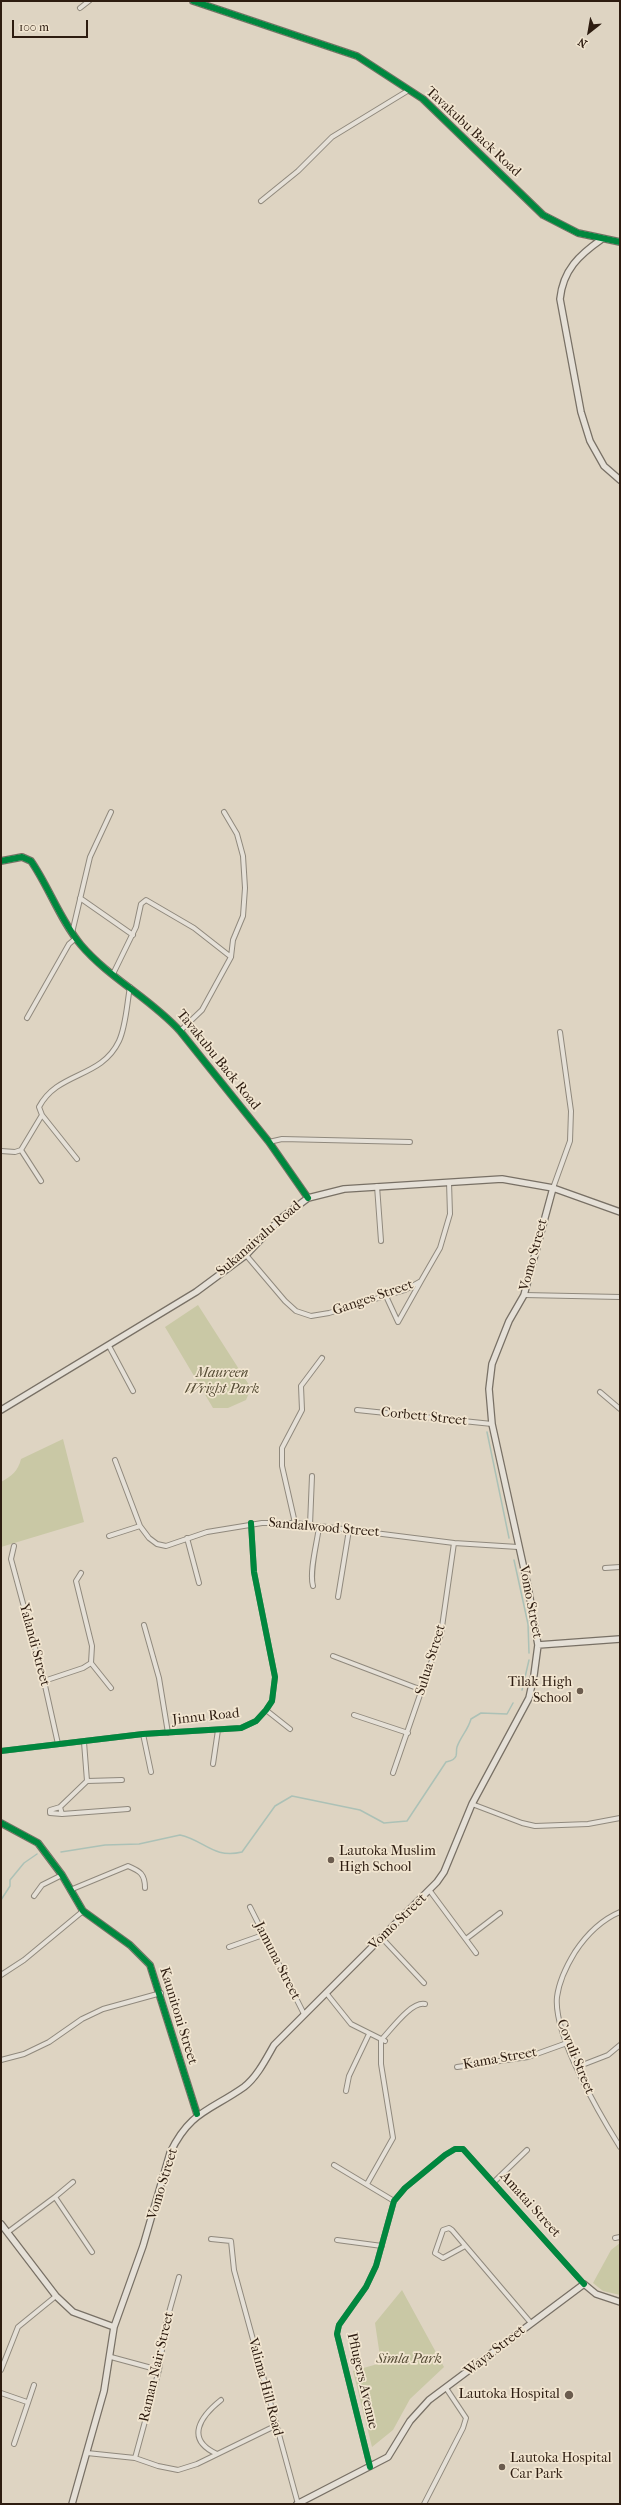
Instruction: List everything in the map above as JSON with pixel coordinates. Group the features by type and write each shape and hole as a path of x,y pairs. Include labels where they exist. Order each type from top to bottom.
{"main road":[{"name":"Tavakubu Back Road","path":"193,1 357,56 423,99 543,215 578,233 620,242"},
{"path":"602,239 582,253 569,268 561,285 560,299 581,412 590,441 604,466 620,480"},
{"name":"Tavakubu Back Road","path":"1,861 22,857 31,861 76,938 113,974 164,1013 270,1142 308,1198"},
{"name":"Sukanaivalu Road","path":"1,1410 167,1312 246,1255 280,1219 308,1198 344,1189 502,1179 553,1188 620,1212"},
{"name":"Vomo Street","path":"72,2504 87,2453 111,2357 114,2328 143,2246 170,2153 185,2127 197,2114 245,2086 264,2062 274,2045 430,1891 444,1872 472,1804 529,1698 538,1645 528,1587 492,1424 489,1389 492,1364 507,1326 524,1295 553,1188"},
{"path":"538,1645 620,1639"},
{"name":"Kaunitoni Street","path":"1,1823 38,1843 62,1875 83,1911 144,1956 154,1974 161,1993 188,2091 197,2114"},
{"path":"1,2224 56,2296 73,2312 114,2328"},
{"name":"Amatai Street","path":"584,2284 596,2294 620,2302"},
{"name":"Waya Street","path":"298,2504 370,2468 388,2457 410,2421 429,2400 584,2284"}],"street":[{"path":"80,8 89,1"},
{"path":"261,201 298,171 332,136 409,90"},
{"path":"72,933 90,857 111,812"},
{"path":"180,1031 202,1010 231,957 233,940 243,916 245,888 243,856 237,834 224,812"},
{"path":"80,898 133,935"},
{"path":"113,974 133,935 139,917 141,904 146,900 194,928 231,957"},
{"path":"27,1018 69,944 76,938"},
{"path":"77,1159 42,1115 39,1107 53,1087 72,1077 91,1071 113,1052 120,1040 130,986"},
{"path":"553,1188 570,1141 571,1112 560,1032"},
{"path":"1,1151 15,1152 21,1150 42,1115"},
{"path":"270,1142 282,1139 410,1142"},
{"path":"21,1150 41,1181"},
{"name":"Ganges Street","path":"246,1255 285,1302 296,1311 311,1316 329,1313 386,1296 421,1281 440,1248 450,1214 449,1182"},
{"path":"377,1186 381,1241"},
{"path":"386,1296 398,1322 421,1281"},
{"path":"524,1295 620,1297"},
{"path":"109,1346 133,1391"},
{"path":"295,1523 282,1466 282,1448 302,1410 301,1386 322,1358"},
{"path":"600,1392 620,1410"},
{"name":"Corbett Street","path":"357,1410 492,1424"},
{"name":"Sandalwood Street","path":"114,1460 140,1526 149,1538 157,1544 166,1546 207,1532 251,1524 295,1523 454,1543 518,1547"},
{"path":"310,1525 312,1476"},
{"name":"Jinnu Road","path":"1,1751 143,1734 241,1728 256,1720 266,1710 272,1701 276,1677 254,1572 251,1524"},
{"path":"109,1536 140,1526"},
{"path":"313,1586 310,1574 316,1556 319,1527"},
{"path":"338,1597 349,1530"},
{"path":"187,1538 199,1583"},
{"name":"Sulua Street","path":"393,1773 441,1634 454,1543"},
{"name":"Yalandi Street","path":"14,1546 10,1559 44,1681 58,1744"},
{"path":"605,1568 620,1567"},
{"path":"81,1573 76,1582 92,1646 91,1663 111,1688"},
{"path":"144,1625 159,1678 168,1733"},
{"path":"333,1656 422,1690"},
{"path":"44,1681 82,1668 91,1663"},
{"path":"266,1710 290,1729"},
{"path":"354,1715 408,1733"},
{"path":"213,1764 218,1730"},
{"path":"143,1734 151,1772"},
{"path":"84,1742 87,1781"},
{"path":"122,1780 87,1781 60,1807 54,1808 50,1813 62,1814 128,1809"},
{"path":"472,1804 522,1824 535,1826 588,1824 620,1818"},
{"path":"60,1807 62,1814"},
{"path":"70,1890 128,1866 139,1871 145,1878 145,1888"},
{"path":"34,1896 42,1885 62,1875"},
{"path":"430,1891 476,1953"},
{"name":"Jamuna Street","path":"250,1907 304,2014"},
{"path":"1,1975 24,1960 83,1911"},
{"name":"Covuli Street","path":"620,1912 593,1929 580,1944 565,1971 557,1996 557,2012 577,2067 588,2092 620,2147"},
{"path":"466,1939 500,1913"},
{"path":"229,1947 263,1935"},
{"path":"381,1938 424,1983"},
{"path":"1,2060 24,2054 49,2042 82,2019 103,2009 161,1993"},
{"path":"327,1994 351,2024 383,2041"},
{"path":"367,2184 393,2138 381,2064 383,2041 410,2009 418,2004 426,2004"},
{"path":"346,2091 350,2076 369,2034"},
{"name":"Kama Street","path":"457,2067 528,2057 567,2043"},
{"path":"577,2067 608,2055 620,2045"},
{"name":"Amatai Street","path":"455,2149 463,2149 469,2154 584,2284"},
{"name":"Pflugers Avenue","path":"370,2468 337,2334 339,2325 366,2287 382,2246 394,2201 418,2175 455,2149"},
{"path":"494,2182 527,2150"},
{"path":"334,2165 394,2201"},
{"path":"8,2232 73,2182"},
{"path":"55,2197 92,2252"},
{"path":"465,2246 443,2258 435,2253 440,2234 445,2228 452,2230 531,2323"},
{"path":"615,2238 620,2237"},
{"name":"Valima Hill Road","path":"211,2239 231,2241 234,2270 275,2426 298,2504"},
{"path":"337,2240 382,2246"},
{"name":"Raman Nair Street","path":"135,2458 159,2370 166,2323 179,2277"},
{"path":"1,2370 18,2328 56,2296"},
{"path":"111,2357 159,2370"},
{"path":"14,2444 34,2384"},
{"path":"424,2504 463,2428 466,2418 446,2388"},
{"path":"1,2394 27,2402"},
{"path":"217,2454 208,2450 201,2443 199,2427 205,2414 221,2400"},
{"path":"87,2453 135,2458 158,2466 178,2470 197,2464 275,2426"}],"green space":[{"name":"Maureen Wright Park","path":"198,1305 251,1388 246,1400 228,1408 213,1408 165,1327"},
{"path":"63,1439 84,1522 1,1547 1,1482 14,1473 21,1459"},
{"path":"620,2243 620,2295 603,2291 593,2283 611,2250"},
{"name":"Simla Park","path":"402,2290 444,2367 410,2399 393,2430 372,2447 353,2371 381,2363 375,2323"}],"waterway":[{"path":"487,1432 509,1538"},
{"path":"514,1560 528,1624 529,1653"},
{"path":"522,1690 529,1660"},
{"path":"61,1852 105,1845 139,1844 180,1835 188,1837 209,1848 223,1853 242,1852 275,1806 292,1796 360,1810 384,1823 407,1821 446,1762 455,1758 457,1747 471,1719 481,1713 507,1714 513,1703"},
{"path":"1,1900 10,1886 10,1880 24,1863 37,1854"}],"cycle path":[{"path":"193,1 357,56 423,99 543,215 578,233 620,242"},
{"path":"1,861 22,857 31,861 67,925 81,945 104,968 156,1008 180,1031 269,1142 308,1198"},
{"path":"1,1751 143,1734 241,1728 256,1721 272,1701 275,1677 254,1572 251,1523"},
{"path":"1,1823 38,1843 62,1875 83,1911 130,1945 150,1965 197,2114"},
{"path":"370,2467 337,2334 339,2325 366,2287 376,2266 394,2201 405,2188 445,2155 455,2149 463,2149 584,2284"}],"place":[{"name":"Tilak High School","path":"580,1691"},
{"name":"Lautoka Muslim High School","path":"331,1860"},
{"name":"Lautoka Hospital","path":"569,2395"},
{"name":"Lautoka Hospital Car Park","path":"502,2467"}]}
